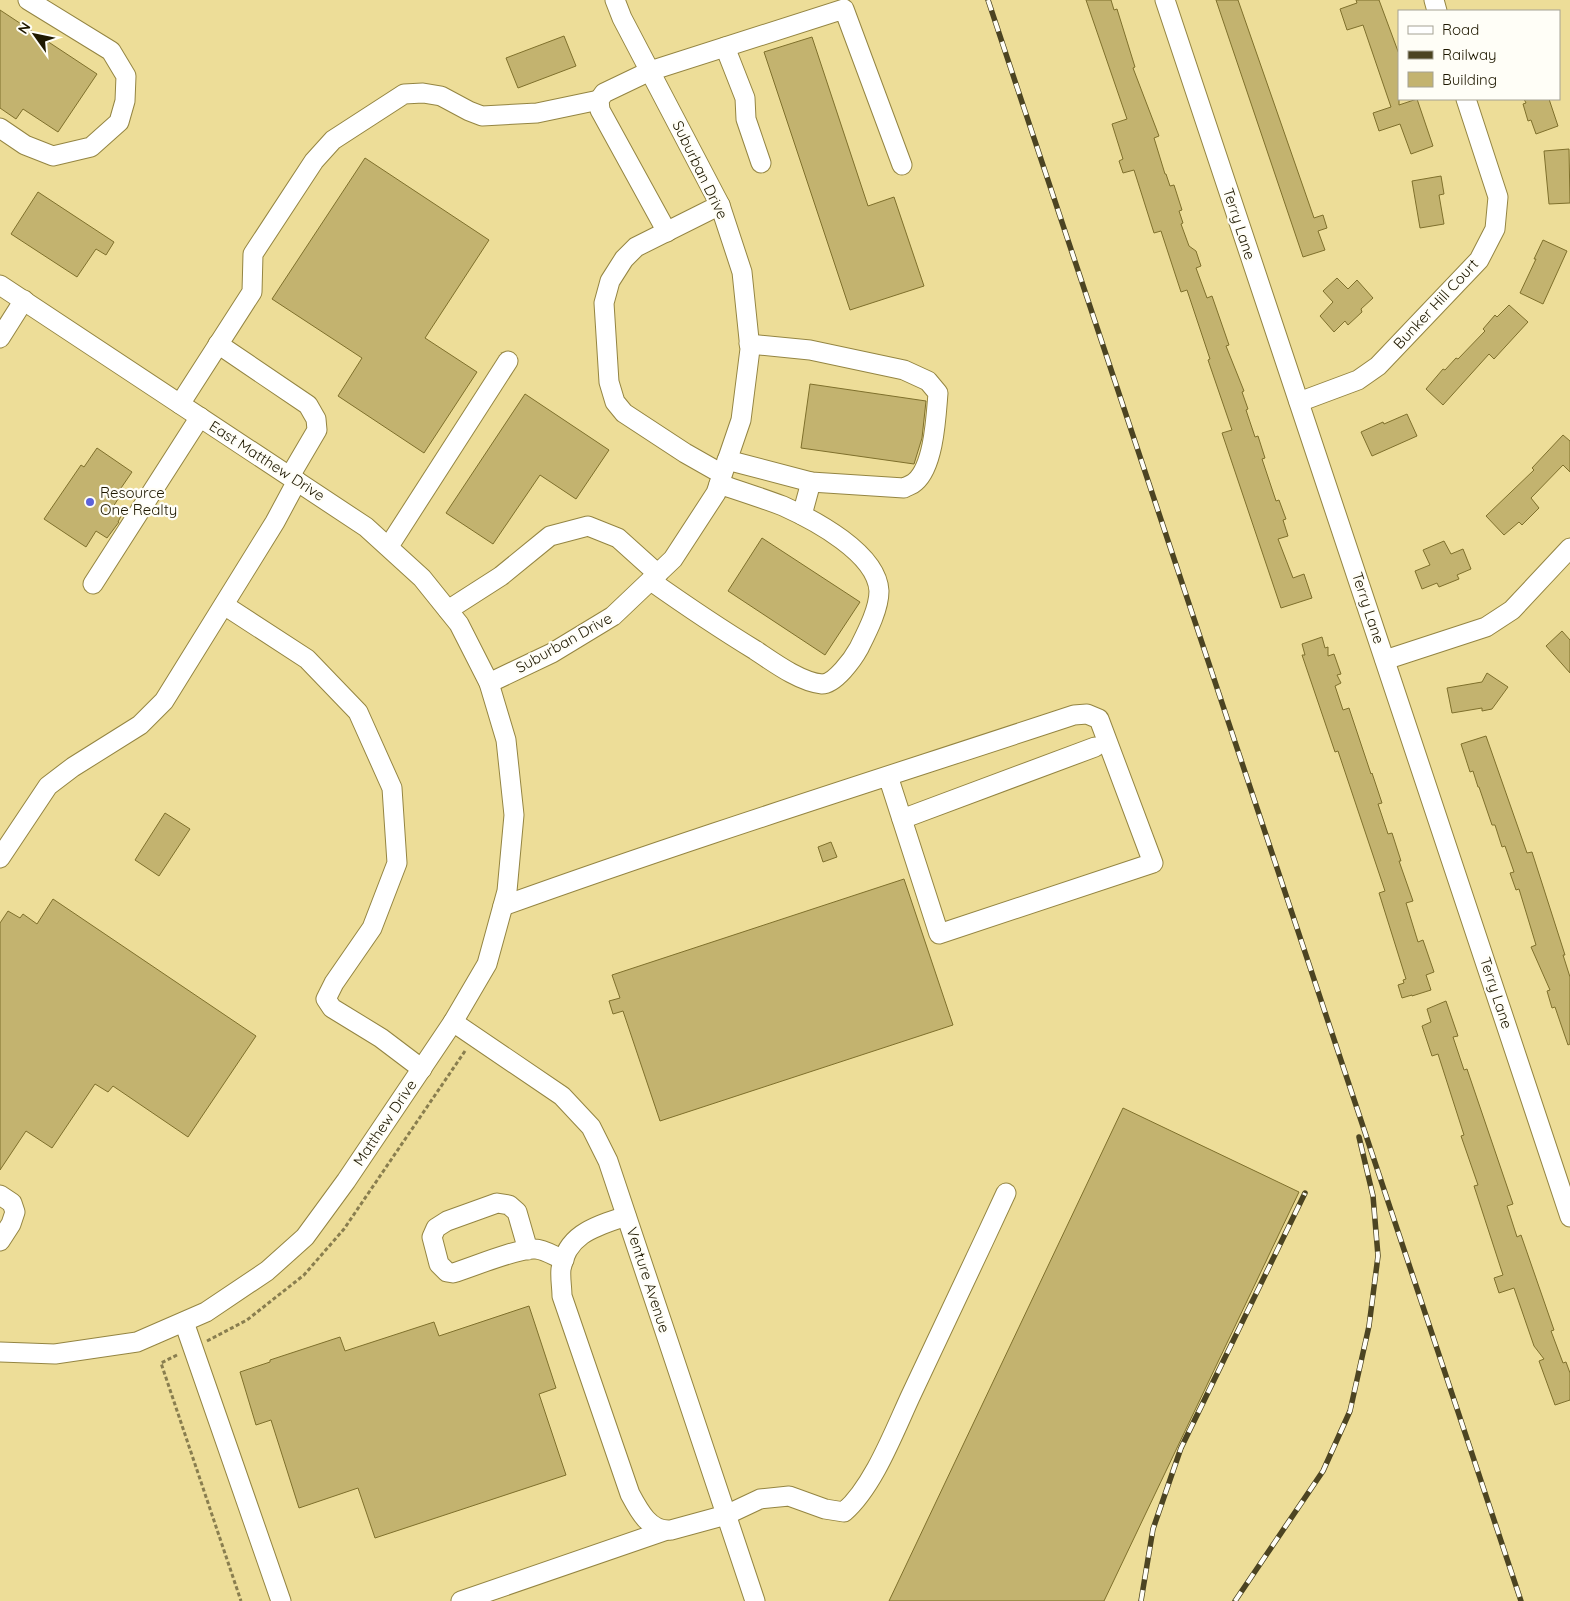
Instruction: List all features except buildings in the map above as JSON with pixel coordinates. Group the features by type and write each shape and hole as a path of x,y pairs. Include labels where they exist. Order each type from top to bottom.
{"street":[{"path":"0,128 25,145 53,156 91,147 119,122 125,101 126,76 111,51 28,0"},
{"name":"Suburban Drive","path":"489,683 552,653 613,616 673,559 716,492 741,420 749,344 742,272 720,205 650,71 616,0"},
{"name":"Terry Lane","path":"1165,0 1570,1217"},
{"path":"667,232 600,110 599,100 604,93 650,71 844,9 902,165"},
{"path":"725,47 745,98 746,119 761,163"},
{"path":"180,404 252,292 253,254 314,161 333,140 404,94 423,93 441,96 482,116 537,113 599,100"},
{"name":"Bunker Hill Court","path":"1299,402 1358,380 1378,366 1479,260 1495,229 1498,197 1466,100"},
{"path":"448,610 501,576 550,536 588,526 618,538 654,577 700,616 785,669 807,680 824,684 834,680 855,654 872,624 879,592 875,574 856,551 820,524 685,453 624,413 615,402 609,382 604,304 610,281 624,259 636,247 720,205"},
{"name":"East Matthew Drive","path":"0,285 366,527 422,578 448,610 459,624 489,683"},
{"path":"0,338 24,300"},
{"path":"0,858 48,786 140,725 164,701 275,522 317,430 316,419 308,405 218,344"},
{"path":"723,472 856,486 904,488 914,483 924,470 934,435 938,393 928,381 904,370 810,350 749,344"},
{"path":"389,546 508,361"},
{"path":"93,584 200,417"},
{"path":"802,515 811,482"},
{"path":"1385,660 1486,628 1512,610 1567,558"},
{"path":"224,605 307,659 358,712 392,788 397,862 372,928 334,983 326,999 332,1008 381,1038 422,1069"},
{"name":"Matthew Drive","path":"0,1352 55,1354 137,1342 206,1312 267,1271 305,1237 346,1181 453,1022 487,964 507,891 514,815 506,740 489,683"},
{"path":"503,906 627,862 888,776 1074,715 1087,714 1099,719 1153,863 939,934 888,776"},
{"path":"902,819 1095,747"},
{"name":"Venture Avenue","path":"453,1022 562,1096 591,1126 608,1161 755,1601"},
{"path":"461,1601 664,1531 726,1515 760,1499 789,1496 825,1509 844,1512 855,1503 866,1488 1006,1193"},
{"path":"0,1195 12,1203 16,1212 12,1224 0,1241"},
{"path":"528,1250 517,1212 509,1205 497,1203 447,1221 436,1228 432,1237 439,1264 447,1272 453,1273 513,1253 536,1249 564,1260"},
{"path":"626,1216 592,1228 577,1237 566,1253 561,1270 562,1296 630,1494 640,1514 654,1526 664,1531"},
{"path":"184,1322 281,1601"}],"path":[{"path":"241,1601 161,1363 247,1320 304,1275 344,1229 474,1037"}],"railway":[{"path":"988,0 1521,1601"},
{"path":"1235,1601 1323,1471 1350,1411 1369,1326 1378,1256 1373,1196 1359,1137"},
{"path":"1141,1601 1153,1529 1181,1448 1305,1193"}],"place":[{"name":"Resource One Realty","path":"90,502"}]}
